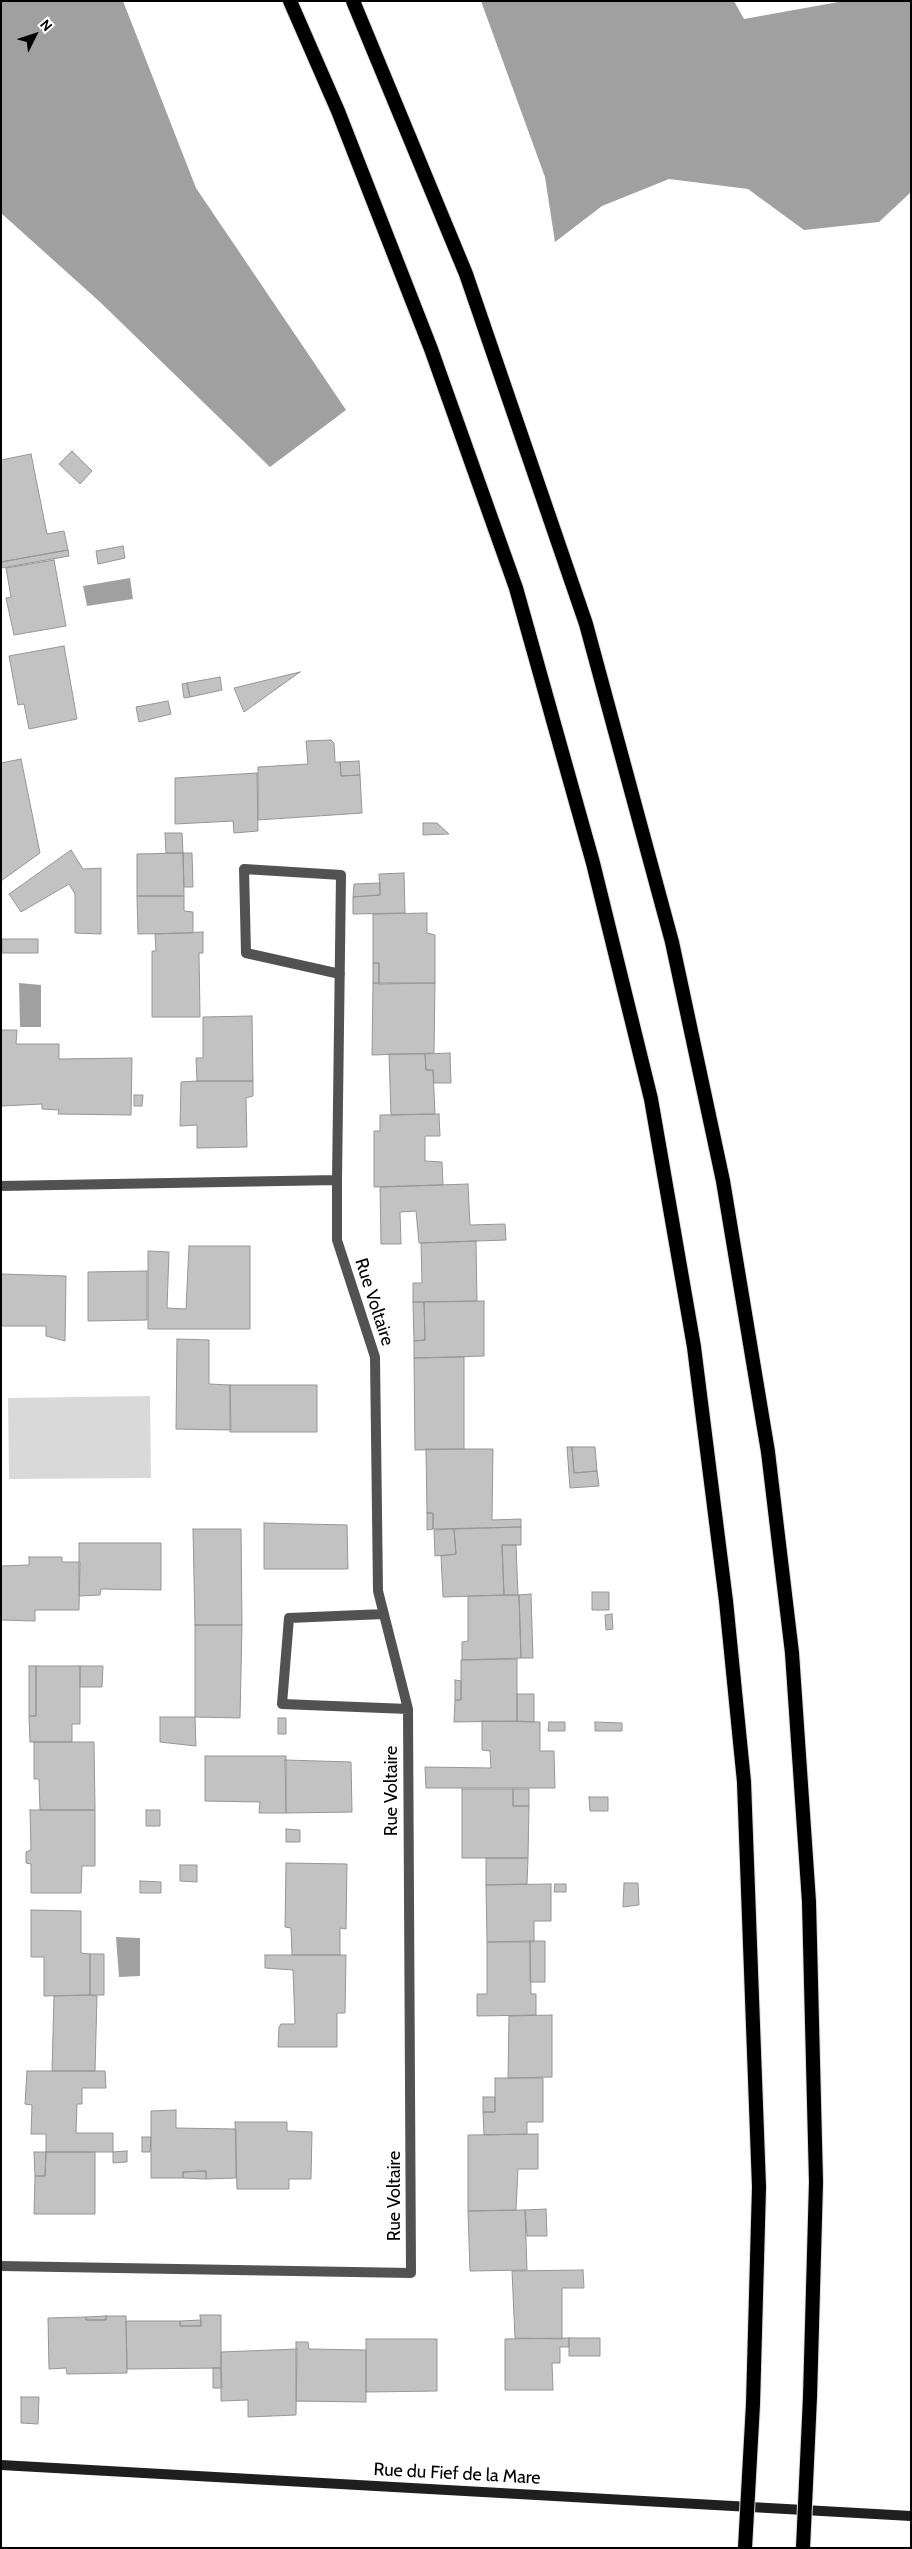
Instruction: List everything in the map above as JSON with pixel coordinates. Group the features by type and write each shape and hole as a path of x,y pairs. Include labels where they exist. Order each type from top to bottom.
{"highway":[{"path":"290,1 338,111 431,349 516,588 593,863 651,1100 694,1347 726,1602 744,1782 759,2187 753,2404 746,2548"},
{"path":"354,1 466,274 586,624 672,942 723,1181 768,1452 792,1654 810,1902 816,2182 810,2397 803,2548"}],"main road":[{"name":"Rue du Fief de la Mare","path":"1,2465 911,2516"}],"street":[{"name":"Rue Voltaire","path":"1,2266 411,2272 408,1710 378,1590 375,1357 336,1240 340,974 341,874 244,869 246,953 340,974"},
{"path":"1,1186 337,1180"},
{"path":"384,1614 289,1618 282,1704 408,1710"}],"shaded area":[{"path":"1,1 123,1 196,188 346,410 270,467 100,302 1,213"},
{"path":"481,1 734,1 744,19 844,1 911,1 911,192 879,222 804,230 748,189 669,179 602,206 555,242 545,177"},
{"path":"130,578 133,599 87,606 83,586"},
{"path":"19,983 41,985 41,1027 20,1027"},
{"path":"150,1396 151,1478 9,1479 8,1398"},
{"path":"116,1937 140,1938 140,1976 119,1977"}],"building":[{"path":"72,451 92,471 80,484 59,464"},
{"path":"31,454 47,534 64,531 68,550 1,562 1,460"},
{"path":"123,546 125,558 98,564 96,551"},
{"path":"68,550 69,556 1,568 1,562"},
{"path":"54,560 66,626 14,635 6,598 11,597 6,568"},
{"path":"64,646 77,719 29,729 24,704 18,705 9,656"},
{"path":"300,672 244,712 234,688"},
{"path":"220,677 222,690 190,697 187,683"},
{"path":"187,683 190,697 184,698 182,684"},
{"path":"168,701 171,714 139,722 136,707"},
{"path":"331,740 334,743 335,762 340,762 341,776 360,775 362,813 258,820 258,767 308,764 306,741"},
{"path":"21,759 40,853 1,881 1,763"},
{"path":"359,761 360,775 341,776 340,762"},
{"path":"257,773 258,831 234,833 233,821 175,824 175,778"},
{"path":"423,823 437,823 449,834 423,835"},
{"path":"165,833 182,833 183,853 166,853"},
{"path":"71,850 83,869 101,868 101,934 75,933 75,894 69,884 21,912 9,894"},
{"path":"183,853 192,853 193,887 184,887"},
{"path":"183,853 184,896 137,896 137,854"},
{"path":"404,873 405,913 353,914 353,897 380,895 379,874"},
{"path":"380,883 380,895 353,897 354,884"},
{"path":"137,896 184,896 184,911 193,912 193,933 138,934"},
{"path":"427,913 427,933 435,935 435,983 379,984 379,963 373,963 373,914"},
{"path":"203,932 203,953 199,953 200,1017 152,1017 152,951 156,951 155,934"},
{"path":"2,939 38,939 38,953 2,953"},
{"path":"373,963 379,963 379,984 373,983"},
{"path":"373,983 435,983 434,1053 372,1055"},
{"path":"252,1016 253,1081 197,1081 196,1058 203,1058 203,1017"},
{"path":"1,1030 17,1030 16,1044 59,1044 59,1059 132,1058 131,1115 58,1114 59,1110 42,1109 42,1104 1,1106"},
{"path":"450,1053 451,1083 434,1083 433,1070 426,1070 425,1054"},
{"path":"389,1054 425,1054 426,1070 433,1070 435,1114 391,1115"},
{"path":"253,1081 253,1096 246,1098 247,1147 197,1148 197,1125 180,1126 181,1082"},
{"path":"134,1095 143,1095 142,1106 134,1106"},
{"path":"439,1114 440,1136 425,1136 425,1161 442,1162 443,1185 374,1187 374,1131 380,1131 380,1115"},
{"path":"468,1184 470,1225 505,1224 506,1240 419,1243 416,1211 400,1212 401,1244 381,1244 380,1187"},
{"path":"476,1241 477,1301 413,1302 413,1283 422,1283 421,1243"},
{"path":"189,1246 250,1246 250,1329 148,1329 148,1251 169,1252 167,1308 186,1309"},
{"path":"147,1271 147,1320 88,1321 88,1272"},
{"path":"1,1274 66,1276 65,1341 46,1336 46,1326 1,1326"},
{"path":"484,1301 484,1356 414,1358 414,1341 425,1340 424,1302"},
{"path":"413,1302 424,1302 425,1340 414,1341"},
{"path":"177,1339 209,1340 209,1384 230,1385 231,1430 176,1429"},
{"path":"464,1357 464,1449 415,1450 414,1358"},
{"path":"230,1385 317,1385 317,1432 230,1432"},
{"path":"567,1447 572,1447 574,1473 597,1471 599,1486 570,1488"},
{"path":"572,1447 595,1447 597,1471 574,1473"},
{"path":"426,1449 493,1449 492,1520 521,1519 521,1527 433,1529 433,1513 427,1513"},
{"path":"427,1513 433,1513 433,1529 427,1530"},
{"path":"264,1523 347,1525 348,1569 264,1569"},
{"path":"521,1527 521,1545 502,1545 504,1595 443,1597 441,1556 456,1554 454,1529"},
{"path":"193,1529 241,1529 242,1625 195,1625"},
{"path":"454,1529 456,1554 435,1556 434,1530"},
{"path":"79,1543 161,1543 161,1590 101,1589 100,1595 79,1596"},
{"path":"502,1545 516,1545 518,1595 504,1595"},
{"path":"29,1557 62,1557 62,1562 80,1562 79,1610 35,1610 35,1621 1,1620 1,1566 29,1565"},
{"path":"592,1592 609,1592 609,1610 592,1610"},
{"path":"531,1594 533,1658 521,1658 519,1595"},
{"path":"519,1595 521,1658 462,1660 462,1642 468,1641 468,1596"},
{"path":"612,1614 613,1629 606,1630 605,1615"},
{"path":"195,1625 242,1625 240,1718 195,1717"},
{"path":"517,1659 517,1721 454,1722 455,1700 461,1700 461,1660"},
{"path":"29,1666 36,1666 36,1716 29,1716"},
{"path":"36,1666 80,1666 80,1724 72,1724 72,1742 30,1742 29,1716 36,1716"},
{"path":"80,1666 103,1666 102,1687 80,1687"},
{"path":"455,1680 461,1681 461,1700 455,1700"},
{"path":"517,1694 534,1694 534,1722 517,1721"},
{"path":"160,1717 195,1717 196,1746 160,1742"},
{"path":"278,1718 286,1718 286,1734 278,1734"},
{"path":"482,1721 540,1722 540,1751 554,1751 555,1788 426,1788 425,1767 491,1768 490,1751 482,1750"},
{"path":"549,1722 565,1722 565,1731 548,1731"},
{"path":"595,1722 622,1723 622,1731 595,1731"},
{"path":"34,1742 94,1742 95,1810 40,1810 39,1779 34,1779"},
{"path":"205,1756 286,1756 286,1813 259,1813 260,1802 205,1801"},
{"path":"285,1760 351,1762 352,1812 286,1813"},
{"path":"462,1789 513,1789 513,1806 529,1806 528,1858 462,1858"},
{"path":"513,1789 529,1789 529,1806 513,1806"},
{"path":"589,1797 608,1797 608,1811 590,1811"},
{"path":"30,1810 95,1810 95,1866 82,1866 81,1893 31,1893 31,1864 26,1863 26,1852 31,1850"},
{"path":"146,1810 160,1810 160,1826 146,1826"},
{"path":"286,1829 300,1830 300,1842 286,1842"},
{"path":"486,1858 528,1858 527,1884 486,1885"},
{"path":"286,1863 347,1864 346,1929 340,1928 340,1955 292,1955 291,1928 285,1927"},
{"path":"180,1865 197,1865 197,1882 180,1881"},
{"path":"140,1881 161,1882 161,1893 140,1893"},
{"path":"624,1883 638,1883 639,1905 623,1907"},
{"path":"551,1884 551,1921 534,1921 534,1942 487,1942 486,1885"},
{"path":"555,1884 566,1884 566,1892 554,1892"},
{"path":"31,1910 81,1911 81,1953 90,1954 90,1995 44,1996 44,1957 31,1957"},
{"path":"530,1941 545,1941 545,1982 530,1982"},
{"path":"530,1941 531,1994 536,1994 536,2015 477,2016 477,1994 487,1994 487,1942"},
{"path":"90,1954 104,1954 104,1995 90,1995"},
{"path":"265,1955 346,1955 345,2013 337,2013 337,2047 278,2047 279,2027 281,2024 295,2024 293,1970 265,1968"},
{"path":"54,1996 97,1996 95,2071 52,2071"},
{"path":"552,2015 552,2077 508,2078 509,2016"},
{"path":"27,2071 105,2071 106,2088 82,2088 82,2104 77,2104 76,2133 113,2133 113,2152 46,2152 46,2134 31,2134 32,2105 25,2104"},
{"path":"495,2078 543,2078 543,2122 527,2122 527,2134 484,2135 483,2112 495,2112"},
{"path":"483,2097 495,2097 495,2112 483,2112"},
{"path":"176,2110 176,2128 236,2129 236,2178 206,2179 206,2171 183,2172 183,2178 151,2178 151,2111"},
{"path":"235,2122 287,2122 287,2131 312,2132 311,2179 289,2179 289,2189 237,2189"},
{"path":"538,2134 538,2169 518,2169 516,2210 468,2211 468,2135"},
{"path":"142,2137 151,2137 150,2152 142,2152"},
{"path":"127,2151 127,2162 113,2163 113,2152"},
{"path":"34,2152 46,2152 45,2176 35,2176"},
{"path":"46,2152 95,2152 95,2214 34,2214 35,2176 45,2176"},
{"path":"206,2171 206,2179 183,2178 183,2172"},
{"path":"546,2209 547,2236 527,2236 525,2210"},
{"path":"525,2210 527,2270 470,2271 468,2211"},
{"path":"583,2270 584,2288 562,2288 562,2339 515,2338 512,2271"},
{"path":"200,2315 221,2315 221,2368 127,2369 126,2321 180,2321 180,2326 201,2326"},
{"path":"106,2316 106,2320 86,2320 86,2317"},
{"path":"106,2316 126,2316 127,2373 67,2374 66,2368 49,2369 48,2318 86,2317 86,2320 106,2320"},
{"path":"201,2320 201,2326 180,2326 180,2321"},
{"path":"569,2338 600,2338 600,2356 569,2356"},
{"path":"569,2338 569,2347 560,2347 560,2363 552,2363 553,2390 505,2390 505,2339"},
{"path":"366,2339 437,2339 437,2391 366,2392"},
{"path":"296,2342 308,2342 309,2349 366,2350 366,2402 296,2401"},
{"path":"297,2349 296,2415 248,2417 248,2400 221,2401 221,2352"},
{"path":"213,2368 221,2368 222,2388 213,2388"},
{"path":"21,2397 39,2397 38,2424 21,2423"}]}
